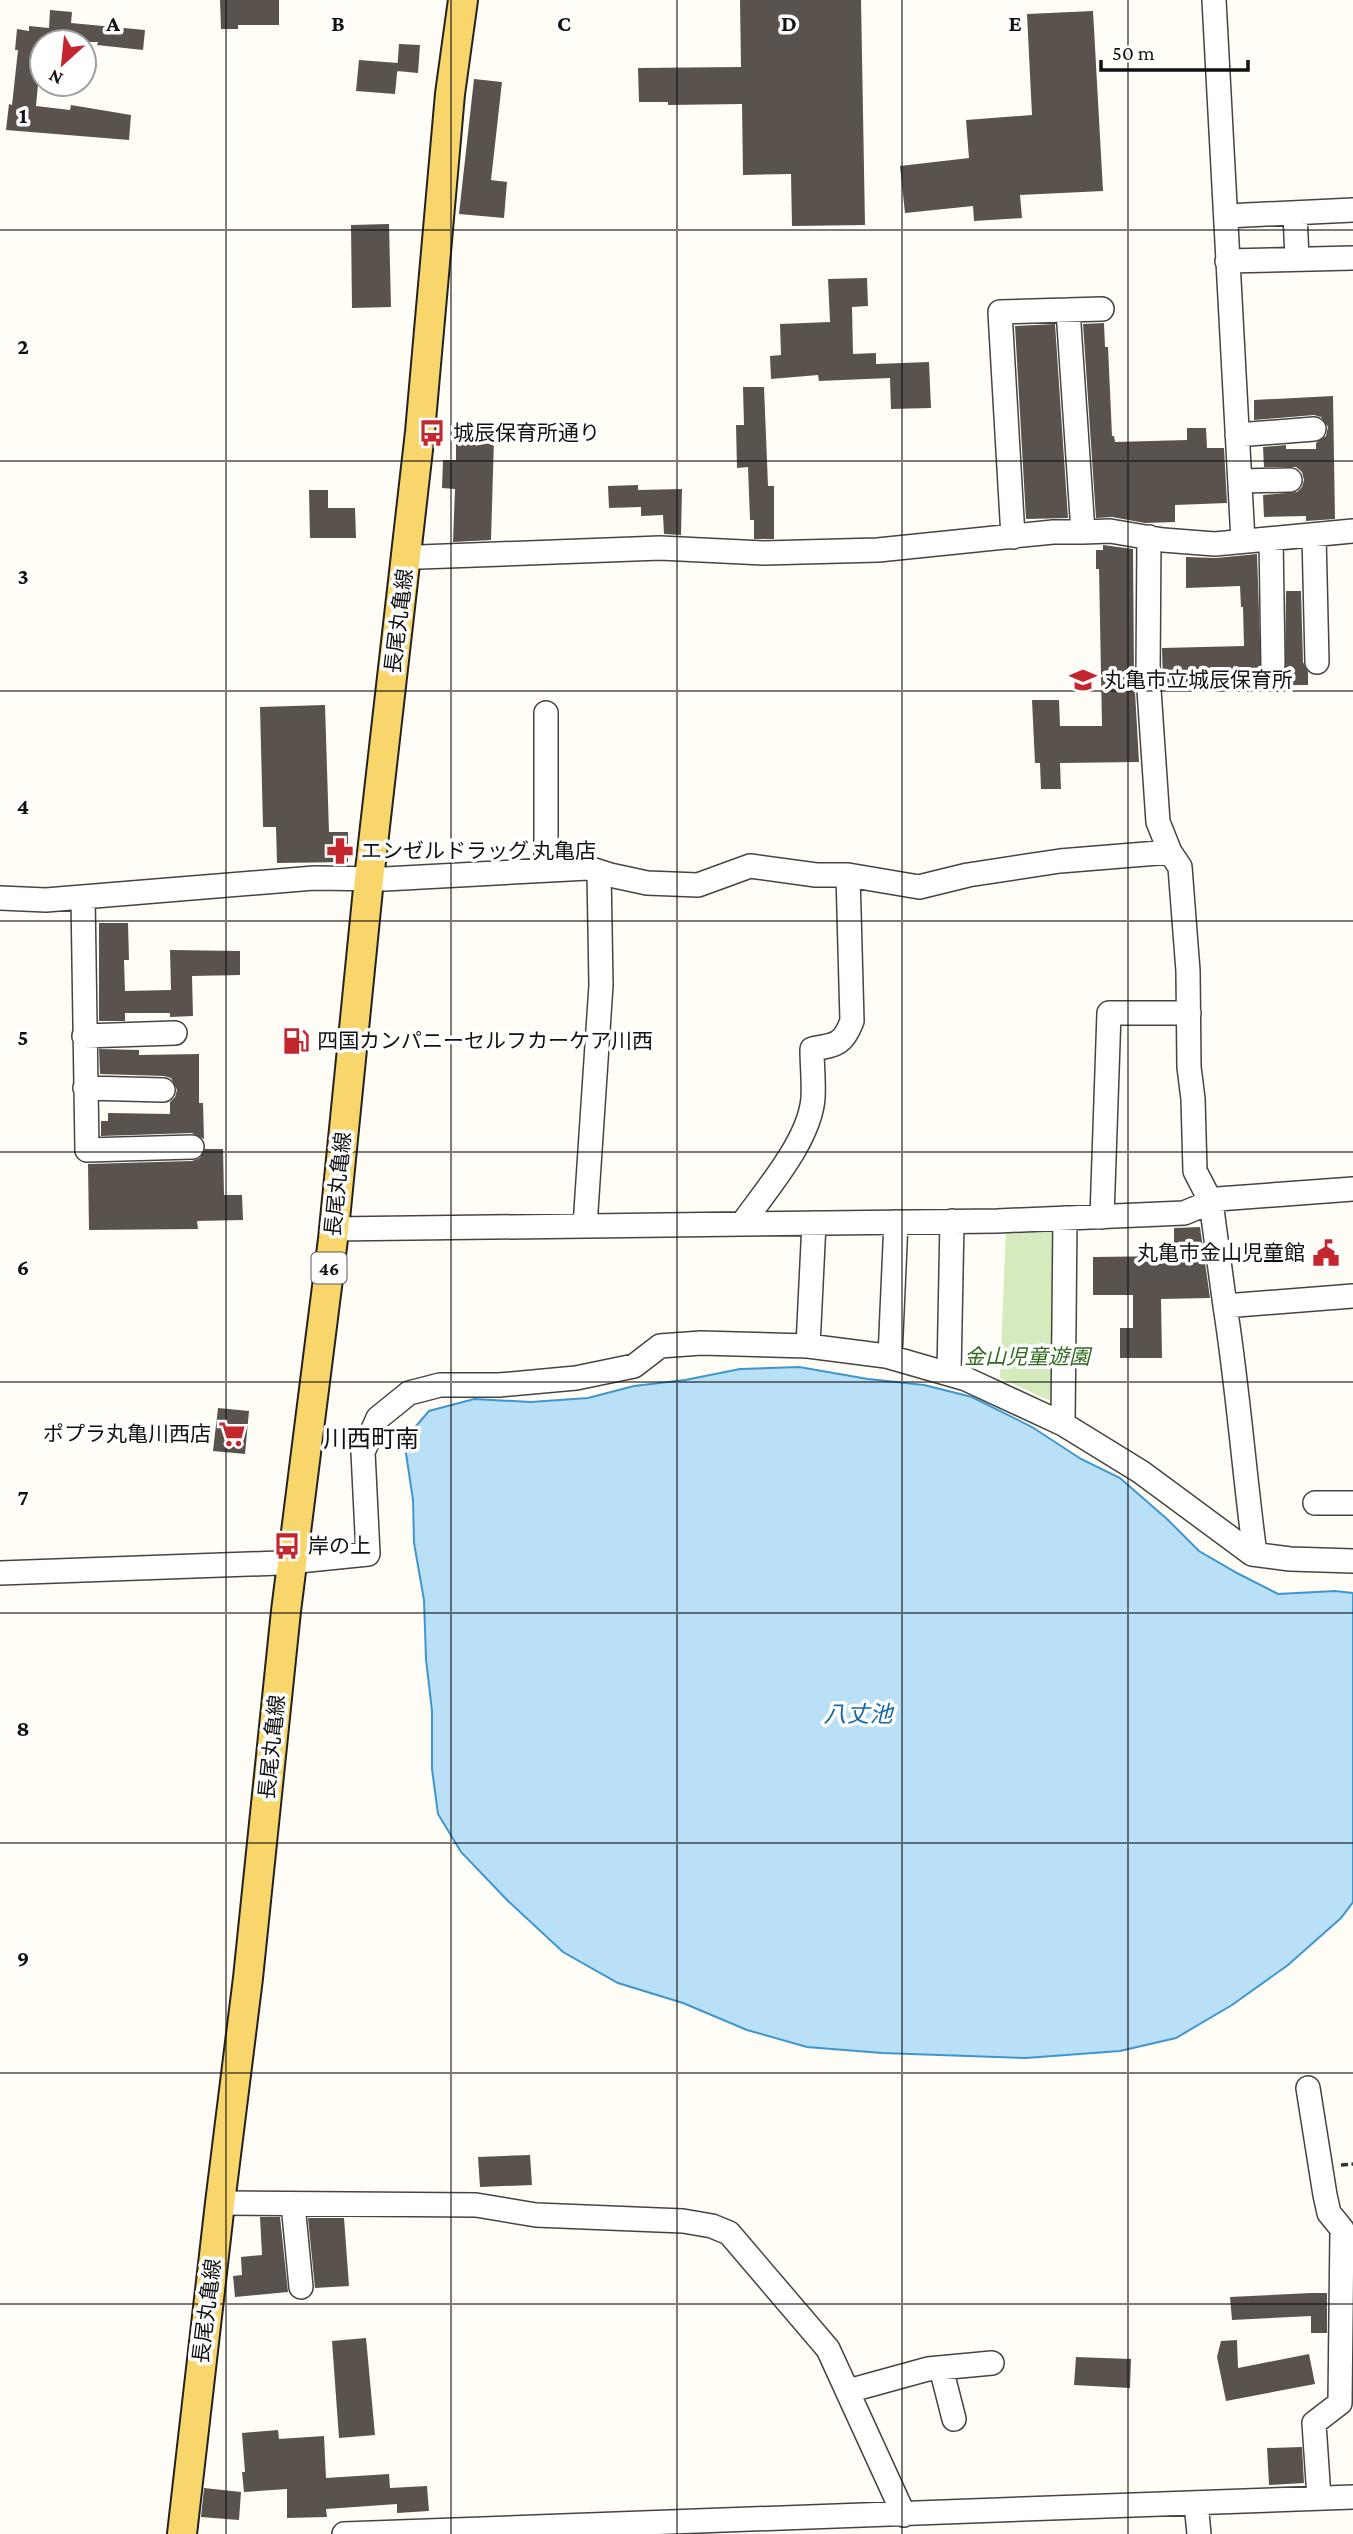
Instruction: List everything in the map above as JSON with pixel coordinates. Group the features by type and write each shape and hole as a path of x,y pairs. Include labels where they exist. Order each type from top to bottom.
{"main road":[{"name":"長尾丸亀線","path":"182,2534 219,2203 248,1979 292,1562 333,1229 369,879 407,556 438,254 450,94 463,0"}],"street":[{"path":"1214,0 1243,541"},
{"path":"1226,216 1353,210"},
{"path":"1295,213 1297,259"},
{"path":"1227,261 1353,258"},
{"path":"1013,537 1000,312 1101,309"},
{"path":"1068,310 1083,532"},
{"path":"1237,435 1314,429"},
{"path":"1240,481 1290,480"},
{"path":"407,556 420,558 660,548 764,553 878,550 1110,531 1215,544 1353,531"},
{"path":"1314,534 1317,662"},
{"path":"1149,537 1149,689 1158,822 1170,852 1180,867 1188,971 1189,1067 1195,1171 1210,1202 1255,1554"},
{"path":"1270,539 1273,664"},
{"path":"546,713 546,870"},
{"path":"0,898 46,901 314,878 369,879 588,868 648,883 698,885 750,866 816,875 848,875 919,887 968,875 1060,861 1170,852"},
{"path":"585,1226 601,985 599,872"},
{"path":"742,1224 790,1155 808,1118 813,1099 812,1049 836,1045 846,1037 852,1021 848,875"},
{"path":"83,897 87,1150 192,1147"},
{"path":"1102,1217 1109,1013 1189,1013"},
{"path":"84,1037 175,1033"},
{"path":"85,1088 163,1090"},
{"path":"333,1229 1102,1217 1184,1213 1218,1199 1353,1189"},
{"path":"1063,1424 1065,1218"},
{"path":"949,1374 952,1221"},
{"path":"890,1357 896,1222"},
{"path":"808,1346 814,1223"},
{"path":"1225,1306 1353,1296"},
{"path":"0,1573 292,1562 368,1554 363,1451 378,1418 409,1393 440,1385 499,1385 576,1378 634,1366 660,1346 701,1343 808,1346 890,1357 966,1379 1063,1424 1142,1472 1255,1554 1290,1559 1353,1561"},
{"path":"1315,1503 1353,1503"},
{"path":"1308,2088 1329,2213 1342,2229 1340,2403 1314,2423 1319,2498"},
{"path":"219,2203 476,2206 536,2215 683,2221 712,2226 729,2233 828,2349 904,2515"},
{"path":"292,2203 301,2287"},
{"path":"848,2392 928,2369 992,2363"},
{"path":"941,2368 954,2419"},
{"path":"344,2534 512,2531 1353,2497"},
{"path":"1196,2503 1199,2534"}],"green space":[{"name":"金山児童遊園","path":"1006,1229 1051,1230 1056,1238 1051,1401 1000,1378"}],"water":[{"name":"八丈池","path":"799,1367 924,1385 972,1397 1032,1427 1081,1459 1120,1478 1199,1551 1237,1573 1278,1594 1335,1591 1353,1593 1353,1902 1341,1918 1288,1965 1232,2005 1176,2038 1120,2051 1026,2058 882,2053 807,2047 747,2030 683,2003 618,1983 563,1952 508,1901 461,1852 438,1814 432,1769 432,1711 426,1659 424,1600 414,1543 413,1500 404,1440 429,1411 474,1399 531,1402 588,1398 634,1386 685,1380 740,1369"}],"building":[{"path":"220,0 279,0 279,25 238,25 238,29 221,29"},
{"path":"740,0 861,0 865,225 792,226 791,174 743,175 742,104 668,105 668,102 639,102 638,68 741,67"},
{"path":"50,10 72,12 71,23 145,30 143,50 98,45 98,28 49,28"},
{"path":"1093,11 1103,191 1020,195 1022,218 974,221 973,206 905,213 900,166 969,158 966,120 1032,115 1027,14"},
{"path":"17,29 28,31 28,98 37,98 36,106 70,110 71,105 131,115 129,140 6,130 9,104 12,105 18,50 15,50"},
{"path":"399,44 420,45 418,73 397,71"},
{"path":"359,60 398,63 395,94 356,91"},
{"path":"474,79 502,82 491,180 507,182 504,218 459,214"},
{"path":"389,224 391,307 352,308 351,225"},
{"path":"867,278 868,306 852,307 853,354 876,353 876,364 929,362 931,408 891,409 890,378 819,381 818,375 771,379 770,356 781,355 780,324 830,322 828,279"},
{"path":"1104,323 1105,347 1108,347 1112,436 1115,442 1187,440 1187,428 1206,428 1207,448 1224,448 1227,503 1175,505 1175,522 1145,523 1112,517 1096,518 1083,324"},
{"path":"1055,324 1068,518 1026,519 1015,326"},
{"path":"743,387 764,387 768,486 774,486 774,539 754,539 754,520 750,520 748,467 737,468 736,425 744,425"},
{"path":"1333,396 1335,519 1306,521 1306,516 1264,517 1263,495 1297,492 1304,480 1302,472 1296,467 1264,467 1263,447 1286,445 1286,449 1316,449 1316,443 1326,436 1328,427 1321,417 1314,415 1254,420 1254,400"},
{"path":"456,436 494,438 491,540 453,542 455,489 442,488 443,460 456,460"},
{"path":"638,485 638,490 682,489 681,535 664,534 663,515 641,516 641,507 609,508 608,486"},
{"path":"309,490 328,490 328,508 355,508 356,538 310,538"},
{"path":"1103,545 1133,549 1134,675 1139,762 1060,763 1061,789 1041,789 1040,763 1035,763 1032,700 1059,700 1060,726 1102,726 1099,569 1096,569 1096,550 1103,550"},
{"path":"1257,554 1261,671 1274,678 1281,676 1285,670 1286,591 1301,591 1303,662 1308,672 1308,685 1163,686 1162,648 1244,646 1240,586 1186,588 1186,557 1216,558"},
{"path":"325,705 329,832 348,832 348,862 277,863 276,827 263,827 260,707"},
{"path":"99,923 128,923 129,960 124,960 125,991 171,990 170,950 240,951 240,975 192,976 193,1016 125,1013 125,1021 99,1021"},
{"path":"99,1049 139,1050 139,1055 199,1054 199,1103 203,1103 204,1139 192,1133 101,1136 101,1121 108,1121 108,1113 170,1114 170,1102 177,1090 171,1078 164,1076 100,1074"},
{"path":"205,1149 223,1149 224,1195 242,1195 243,1220 197,1221 198,1229 89,1230 88,1164 192,1161 200,1158"},
{"path":"1200,1227 1210,1298 1161,1299 1162,1358 1120,1358 1120,1328 1133,1328 1133,1295 1093,1295 1093,1257 1174,1256 1174,1228"},
{"path":"218,1408 249,1411 245,1454 213,1451"},
{"path":"530,2155 532,2185 480,2187 478,2157"},
{"path":"260,2217 280,2217 288,2292 235,2297 233,2276 242,2275 241,2257 262,2255"},
{"path":"308,2218 344,2218 349,2286 315,2288"},
{"path":"1327,2293 1327,2333 1311,2333 1311,2316 1232,2320 1230,2297"},
{"path":"366,2338 375,2435 339,2438 332,2341"},
{"path":"1237,2340 1238,2368 1309,2354 1315,2384 1226,2401 1217,2357 1221,2341"},
{"path":"1076,2357 1131,2359 1130,2388 1074,2385"},
{"path":"278,2430 279,2439 324,2436 326,2478 389,2474 390,2488 427,2486 429,2511 397,2513 397,2504 326,2509 327,2517 287,2518 287,2489 244,2492 242,2433"},
{"path":"1302,2447 1304,2483 1269,2485 1267,2448"},
{"path":"204,2488 241,2492 239,2520 201,2517"}],"place":[{"name":"城辰保育所通り","path":"432,433"},
{"name":"丸亀市立城辰保育所","path":"1083,680"},
{"name":"エンゼルドラッグ 丸亀店","path":"340,851"},
{"name":"四国カンパニーセルフカーケア川西","path":"296,1041"},
{"name":"丸亀市金山児童館","path":"1326,1253"},
{"name":"ポプラ丸亀川西店","path":"232,1434"},
{"name":"岸の上","path":"287,1546"}],"district":[{"name":"川西町南","path":"371,1438"}]}
